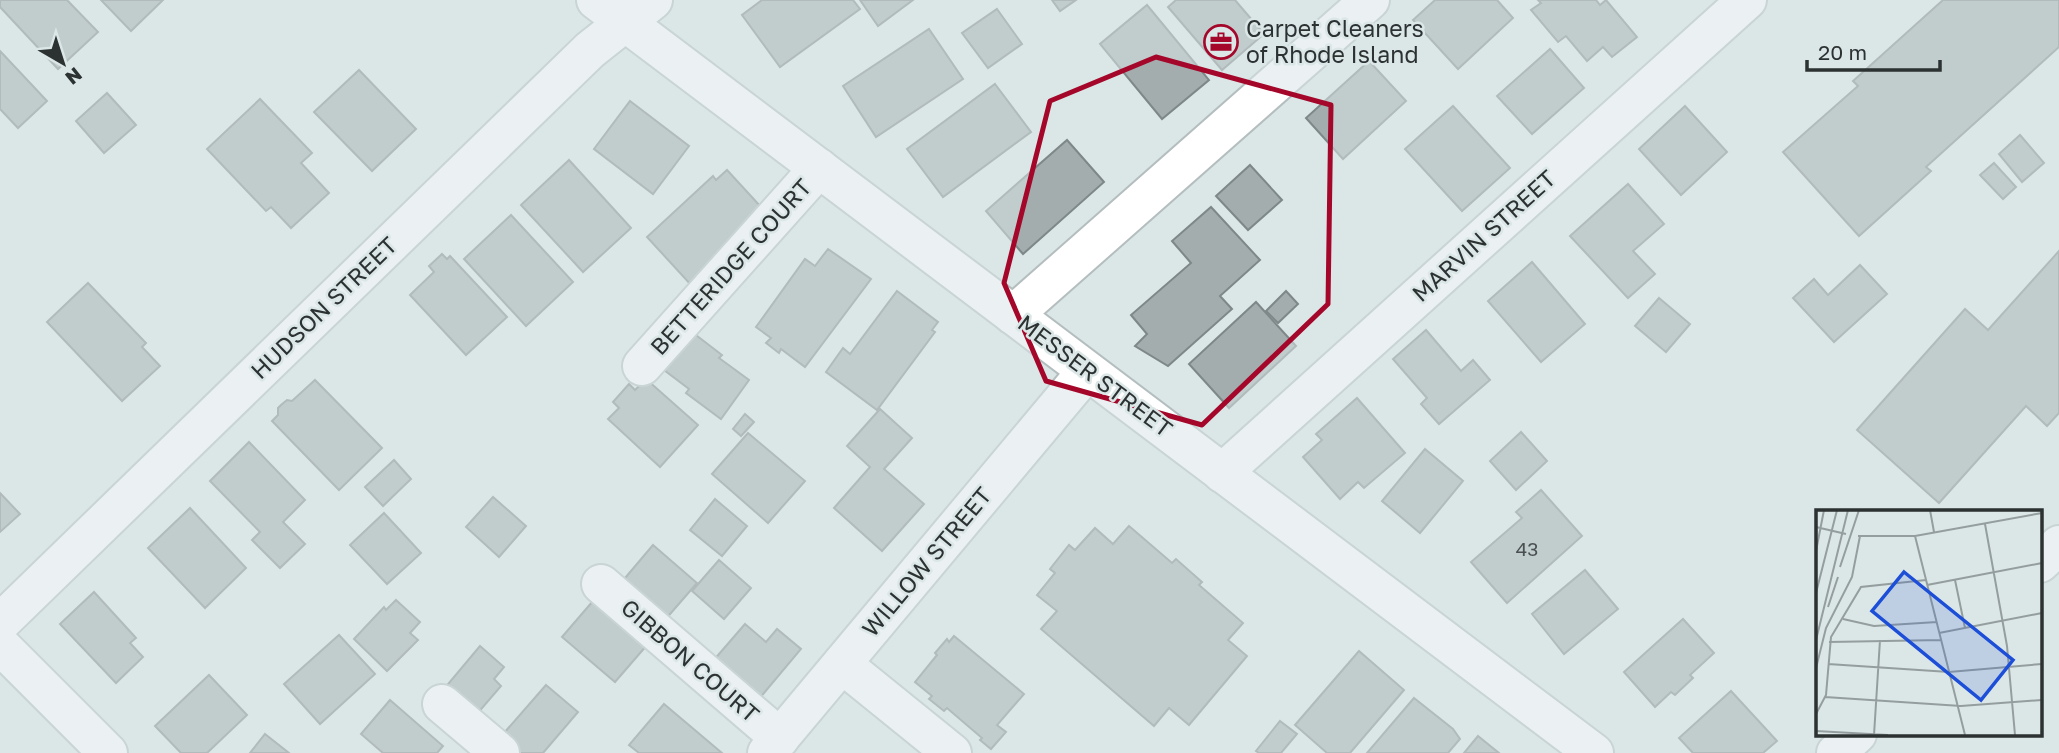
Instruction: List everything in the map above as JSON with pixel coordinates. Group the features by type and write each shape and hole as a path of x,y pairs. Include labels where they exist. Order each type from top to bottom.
{"street":[{"path":"1013,315 1370,0"},
{"name":"MARVIN STREET","path":"1222,472 1746,0"},
{"name":"MESSER STREET","path":"624,7 819,168 1594,753"},
{"name":"HUDSON STREET","path":"0,623 590,50 624,7"},
{"name":"BETTERIDGE COURT","path":"642,366 819,168"},
{"name":"WILLOW STREET","path":"774,746 1087,371"},
{"path":"2042,561 2059,545"},
{"name":"GIBBON COURT","path":"601,583 774,746"},
{"path":"0,645 108,753"},
{"path":"842,664 952,753"},
{"path":"442,704 500,753"},
{"path":"1836,753 1855,736"}],"highlighted area":[{"path":"1156,57 1331,105 1328,304 1202,425 1046,381 1004,283 1050,101"}],"building":[{"path":"0,0 67,0 98,32 58,69 0,7"},
{"path":"101,0 163,0 131,31"},
{"path":"762,0 853,0 860,9 780,67 742,15"},
{"path":"860,0 913,0 878,26"},
{"path":"1052,0 1076,0 1060,11"},
{"path":"1176,0 1235,0 1264,34 1222,70 1168,7"},
{"path":"1435,0 1497,0 1513,18 1458,69 1413,20"},
{"path":"1538,0 1596,0 1600,5 1606,0 1637,37 1612,57 1603,47 1587,61 1566,36 1558,42 1531,10 1541,3"},
{"path":"1943,0 2059,0 2059,47 1926,167 1931,171 1859,236 1783,152 1858,86 1853,81"},
{"path":"1147,5 1209,80 1162,119 1100,44"},
{"path":"997,9 1022,44 988,68 962,33"},
{"path":"929,29 963,79 876,137 843,86"},
{"path":"1550,49 1584,88 1532,134 1497,96"},
{"path":"0,51 47,101 18,128 0,109"},
{"path":"1369,61 1406,101 1343,159 1306,118"},
{"path":"359,70 416,129 372,171 314,112"},
{"path":"995,84 1031,132 943,197 907,149"},
{"path":"107,93 136,125 104,153 76,121"},
{"path":"260,99 312,153 301,163 329,193 291,228 271,207 266,211 207,149"},
{"path":"630,101 689,146 653,194 594,149"},
{"path":"1453,106 1510,168 1462,211 1405,149"},
{"path":"1685,106 1727,152 1681,195 1639,149"},
{"path":"2020,135 2044,163 2022,182 1999,154"},
{"path":"1067,140 1104,182 1023,254 986,211"},
{"path":"569,160 631,228 583,272 521,205"},
{"path":"1994,163 2016,187 2003,199 1980,175"},
{"path":"1250,165 1282,200 1248,230 1216,196"},
{"path":"727,170 762,208 692,286 647,237 713,176 716,180"},
{"path":"1628,184 1664,224 1633,251 1655,274 1628,298 1570,236"},
{"path":"1211,207 1260,260 1220,296 1232,309 1168,366 1135,346 1147,334 1131,315 1191,263 1172,241"},
{"path":"511,215 573,282 526,326 464,259"},
{"path":"828,249 871,279 805,367 781,349 779,353 766,343 771,338 756,327 805,259 815,266"},
{"path":"2059,251 2059,413 2047,426 2026,406 1939,503 1857,430 1965,309 1988,330"},
{"path":"442,254 447,259 450,256 507,317 466,355 410,295 434,272 429,266"},
{"path":"1532,262 1585,324 1541,362 1488,301"},
{"path":"1860,265 1887,294 1834,342 1793,298 1814,279 1828,295"},
{"path":"88,283 146,343 142,347 160,366 122,401 47,322"},
{"path":"897,291 938,322 932,330 935,332 877,410 826,372 843,348 850,354"},
{"path":"1286,291 1298,304 1278,323 1266,311"},
{"path":"1659,298 1690,324 1666,352 1635,326"},
{"path":"1256,302 1296,346 1229,408 1189,364"},
{"path":"1426,330 1461,371 1473,360 1490,380 1439,424 1421,404 1427,398 1393,359"},
{"path":"692,332 722,355 719,358 749,380 721,419 686,393 689,389 664,370"},
{"path":"646,379 698,425 660,467 608,419 619,408 613,402 629,384 635,390"},
{"path":"315,380 382,448 339,490 272,421 278,415 281,405 287,400 292,401"},
{"path":"1357,398 1405,453 1364,488 1358,482 1340,499 1303,457 1322,440 1316,434"},
{"path":"880,409 912,438 884,469 924,504 882,551 834,508 870,467 847,446"},
{"path":"745,414 754,422 741,436 733,429"},
{"path":"1521,432 1547,461 1516,490 1490,461"},
{"path":"748,433 805,481 768,523 712,474"},
{"path":"249,442 305,500 283,522 305,544 280,568 252,540 260,532 210,481"},
{"path":"1425,449 1463,481 1420,533 1382,501"},
{"path":"394,460 411,479 383,506 365,487"},
{"path":"1541,490 1582,536 1507,603 1471,562 1522,518 1516,512"},
{"path":"0,493 20,514 0,532"},
{"path":"493,497 526,526 499,557 466,527"},
{"path":"715,499 747,526 722,556 690,530"},
{"path":"190,508 246,568 205,608 148,548"},
{"path":"384,513 421,553 387,584 350,545"},
{"path":"1129,526 1172,563 1176,559 1202,582 1199,585 1243,623 1228,640 1247,656 1189,725 1169,708 1154,726 1041,629 1057,611 1037,595 1055,573 1050,569 1069,545 1075,550 1095,528 1113,544"},
{"path":"653,545 697,583 664,621 620,584"},
{"path":"719,560 751,588 724,619 692,591"},
{"path":"1585,570 1618,609 1564,654 1532,614"},
{"path":"94,592 136,638 130,643 143,657 116,683 60,624"},
{"path":"396,600 420,622 410,633 418,640 387,671 354,639 384,607 386,610"},
{"path":"593,601 647,645 615,682 562,637"},
{"path":"1683,619 1714,653 1690,675 1693,678 1675,695 1671,692 1655,707 1624,672"},
{"path":"745,624 766,642 777,629 801,649 759,699 713,661"},
{"path":"339,635 375,674 320,724 284,684"},
{"path":"954,636 1024,694 997,725 1006,732 991,749 947,708 944,711 929,699 932,696 915,682 937,655 935,653 947,639 949,642"},
{"path":"480,646 504,667 494,679 501,686 471,721 438,696"},
{"path":"1359,651 1404,690 1350,753 1327,753 1295,725"},
{"path":"209,675 247,715 207,753 181,753 155,726"},
{"path":"546,685 578,712 543,753 510,753 497,741"},
{"path":"1731,691 1777,741 1763,753 1693,753 1679,738"},
{"path":"1414,698 1453,729 1460,739 1448,753 1367,753"},
{"path":"390,700 443,746 437,753 383,753 361,734"},
{"path":"664,704 722,753 639,753 629,745"},
{"path":"1280,721 1297,734 1281,753 1256,751"},
{"path":"265,734 289,753 250,753"},
{"path":"1478,736 1499,753 1464,753"}],"place":[{"name":"Carpet Cleaners of Rhode Island","path":"1221,42"}]}
